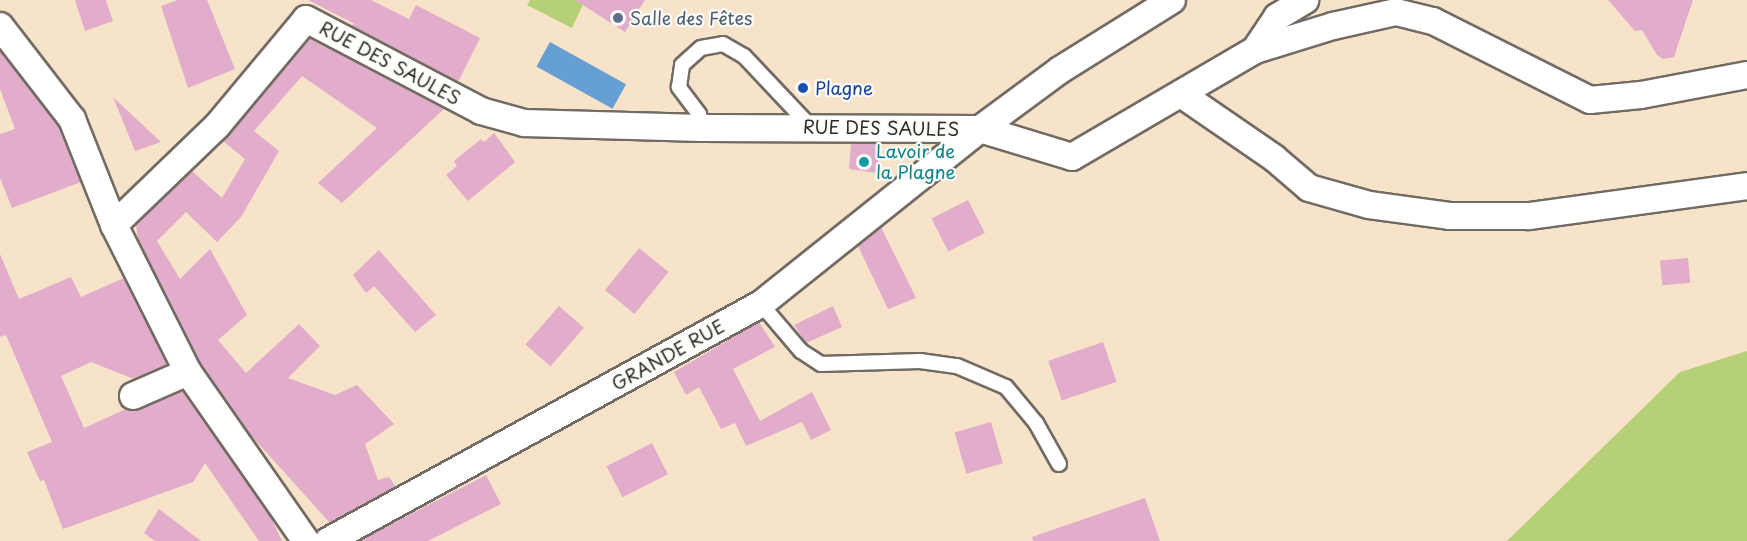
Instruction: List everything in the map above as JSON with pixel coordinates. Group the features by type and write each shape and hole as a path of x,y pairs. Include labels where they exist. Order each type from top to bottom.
{"street":[{"name":"GRANDE RUE","path":"328,541 761,304 980,129 1060,70 1173,0"},
{"path":"1255,50 1277,17 1305,0"},
{"path":"1255,50 1333,26 1396,12 1433,21 1590,100 1641,95 1747,75"},
{"name":"RUE DES SAULES","path":"114,225 217,126 306,19 481,111 524,123 702,128 810,126 980,129 1072,157 1255,50"},
{"path":"0,26 72,119 114,225 188,372 306,541"},
{"path":"1181,94 1274,158 1309,188 1369,205 1449,216 1529,216 1747,186"},
{"path":"133,396 188,372"}],"lane":[{"path":"702,128 699,114 679,87 682,65 701,48 723,44 744,56 810,126"},
{"path":"761,304 801,351 821,363 920,361 957,366 1006,387 1036,423 1059,464"}],"green space":[{"path":"530,0 585,0 572,28 527,5"},
{"path":"1747,351 1747,541 1507,541 1680,372"}],"water":[{"path":"550,42 626,84 613,109 536,66"}],"building":[{"path":"75,0 106,0 113,21 85,31"},
{"path":"178,0 207,0 235,69 188,88 161,6"},
{"path":"308,0 371,0 409,19 416,5 480,38 458,82"},
{"name":"Salle des Fêtes","path":"575,0 645,0 625,32"},
{"path":"1608,0 1693,0 1674,57 1663,59 1657,55 1642,30 1635,31"},
{"path":"310,38 444,109 342,203 318,183 377,128 302,76 254,131 279,151 241,217 217,242 186,212 157,241 180,279 210,249 247,315 218,340 246,373 299,324 320,346 288,378 335,395 357,385 394,424 365,444 378,480 389,477 396,487 330,523 248,432 201,364 138,240 136,224 192,171 222,198 245,159 223,141"},
{"path":"0,51 59,126 81,182 12,208 0,178 0,134 15,129 0,89"},
{"path":"113,97 161,142 135,151"},
{"path":"494,133 515,162 468,201 446,175 457,166 454,161 481,139 484,142"},
{"name":"Lavoir de la Plagne","path":"851,144 881,144 877,173 849,169"},
{"path":"968,200 985,233 948,252 931,219"},
{"path":"881,227 916,298 888,309 858,246"},
{"path":"639,248 669,272 635,314 605,290"},
{"path":"379,250 436,315 415,332 374,286 366,293 353,275"},
{"path":"0,254 19,299 71,277 81,297 124,278 167,365 134,379 91,362 61,376 84,428 126,409 139,410 183,391 271,518 282,541 259,541 205,463 193,482 63,529 44,480 40,481 27,452 52,442 6,335 0,337"},
{"path":"1688,258 1690,283 1662,285 1660,260"},
{"path":"559,306 584,328 550,366 526,344"},
{"path":"833,306 842,327 806,343 794,325"},
{"path":"759,322 775,347 733,369 760,421 812,392 831,430 811,440 802,422 746,446 735,423 721,429 699,387 686,395 674,372"},
{"path":"1103,342 1117,382 1062,401 1048,361"},
{"path":"991,422 1003,463 966,474 954,432"},
{"path":"652,443 668,474 622,497 607,466"},
{"path":"486,475 501,504 428,541 359,541"},
{"path":"1145,498 1160,541 1033,541 1032,537"},
{"path":"159,509 201,541 155,541 144,533"}],"place":[{"name":"Salle des Fêtes","path":"618,18"},
{"name":"Plagne","path":"803,88"},
{"name":"Lavoir de la Plagne","path":"864,162"}]}
